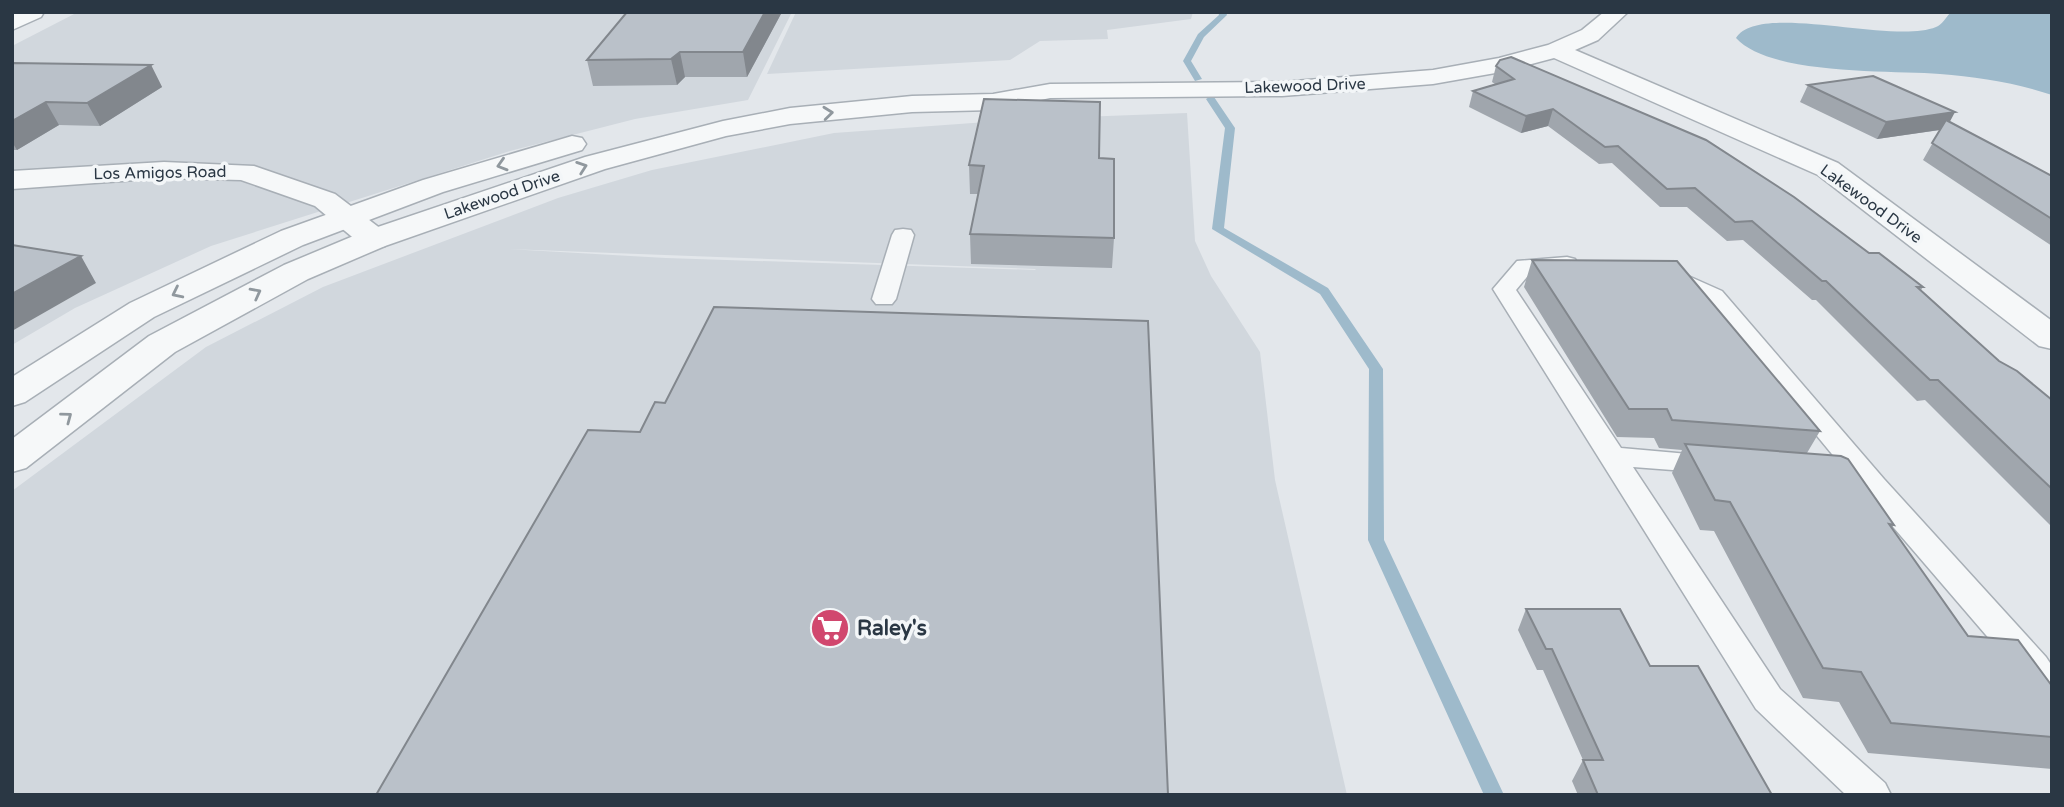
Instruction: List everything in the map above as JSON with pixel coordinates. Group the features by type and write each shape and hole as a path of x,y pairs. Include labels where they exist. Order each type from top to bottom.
{"street":[{"path":"12,23 33,12"},
{"name":"Lakewood Drive","path":"12,459 162,344 296,272 374,239 595,163 723,129 790,116 912,104 993,102 1050,91 1282,89 1433,77 1501,65 1556,50 1590,35 1617,12"},
{"name":"Lakewood Drive","path":"1556,50 1828,169 2052,338"},
{"name":"Lakewood Drive","path":"12,394 142,310 292,238 433,186 617,131 838,89 916,83 1009,82 1050,91"},
{"name":"Los Amigos Road","path":"12,180 164,170 244,172 325,200 374,239"}],"lane":[{"path":"884,299 903,235"},
{"path":"1595,264 1525,266 1504,289 1768,699 1872,795"},
{"path":"1648,272 1675,275 1714,296 1865,476 2034,667 2052,695"},
{"path":"1612,456 1732,466"},
{"path":"1825,473 1865,476"}],"shaded area":[{"path":"78,12 792,12 748,100 635,119 510,151 211,246 75,308 12,345 12,46"},
{"path":"796,12 1193,12 1191,19 1107,30 1108,39 1040,41 1010,60 767,74"},
{"path":"1187,113 1195,241 1211,276 1260,352 1275,480 1347,795 12,795 12,491 206,347 323,287 558,198 652,170 834,133 1027,119","holes":["506,249 1035,269 666,258"]}],"water":[{"path":"1951,12 2052,12 2052,95 2011,84 1968,77 1803,65 1753,50 1736,38 1749,28 1771,23 1916,31 1938,26"}],"building":[{"path":"627,12 765,12 743,52 680,52 671,59 587,60"},
{"path":"1511,57 1706,140 1794,197 1869,253 1879,253 1923,287 1917,287 1999,361 2017,371 2052,400 2052,489 1938,380 1930,380 1826,281 1822,281 1752,221 1735,222 1695,188 1667,189 1618,146 1605,147 1553,109 1526,116 1473,91 1514,79 1496,66 1500,60"},
{"path":"12,63 151,65 87,103 46,102 12,121"},
{"path":"1873,76 1955,112 1886,122 1808,85"},
{"path":"984,99 1100,102 1099,158 1114,159 1114,238 970,234 984,166 969,165"},
{"path":"1946,120 2052,176 2052,219 1932,143"},
{"path":"12,245 81,256 12,294"},
{"path":"1532,260 1677,261 1820,431 1672,420 1667,409 1629,409"},
{"name":"Raley's","path":"714,307 1148,321 1168,795 376,795 588,430 640,432 655,402 665,403"},
{"path":"1685,444 1841,456 1848,459 1894,525 1889,524 1968,636 2018,640 2052,686 2052,737 1891,723 1861,672 1823,668 1730,502 1715,500"},
{"path":"1526,609 1620,609 1650,666 1698,666 1772,795 1598,795 1583,760 1603,760 1552,649 1546,649"}],"waterway":[{"path":"1198,79 1187,61 1201,36 1223,15 1222,12"},
{"path":"1211,99 1230,128 1218,229 1324,291 1376,369 1376,540 1494,795"}],"place":[{"name":"Raley's","path":"830,628"}]}
